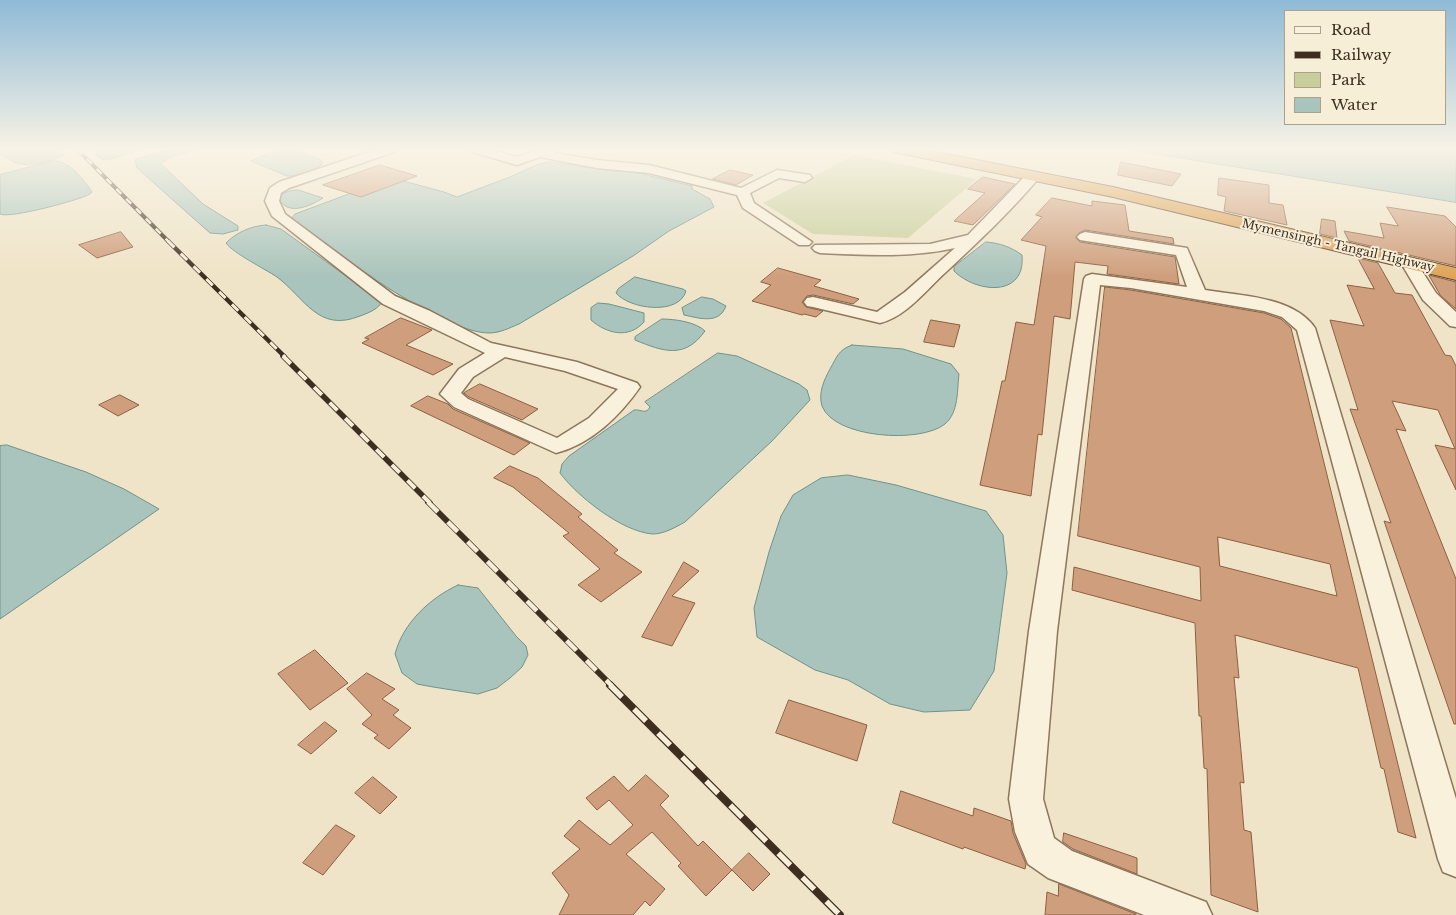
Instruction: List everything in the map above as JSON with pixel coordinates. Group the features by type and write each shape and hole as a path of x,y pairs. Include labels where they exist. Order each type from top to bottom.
{"highway":[{"name":"Mymensingh - Tangail Highway","path":"1112,192 1456,274"}],"street":[{"path":"275,192 272,201 279,216 389,300 424,315 485,347 503,351 570,366 616,381 630,388 623,398 606,414 566,444 556,446 494,416 461,403 450,394 455,384 470,368 503,351"},
{"path":"743,192 748,205 804,242"},
{"path":"813,302 880,318 896,309 1010,204 1021,192"},
{"path":"1085,237 1182,251 1198,295"},
{"path":"820,248 868,250 930,248 973,238"},
{"path":"1409,263 1429,296 1456,322"},
{"path":"1193,915 1061,865 1041,851 1033,832 1026,799 1043,631 1092,280 1131,284 1267,306 1288,313 1306,328 1456,859"}],"green space":[{"path":"784,192 962,192 908,238 813,234 763,203"}],"water":[{"path":"0,192 92,192 84,197 45,208 16,214 0,214"},
{"path":"164,192 190,192 203,204 238,226 238,230 223,234 210,233"},
{"path":"287,192 303,192 323,198 304,207 292,208 281,202 278,196"},
{"path":"355,192 443,192 457,197 471,192 697,192 710,199 714,207 669,231 633,256 519,324 493,333 469,329 416,305 290,220 295,214"},
{"path":"1392,192 1456,192 1456,202"},
{"path":"266,225 281,229 382,302 378,307 369,312 346,320 333,320 313,311 277,277 242,256 226,243 244,230"},
{"path":"986,242 1005,246 1022,255 1021,269 1016,279 1008,285 986,287 974,284 954,271 954,267"},
{"path":"635,277 686,291 682,299 664,307 642,306 631,303 622,299 616,293 618,289"},
{"path":"702,297 713,299 726,306 723,312 719,316 708,319 684,315 682,308"},
{"path":"598,303 644,313 644,322 632,331 625,333 604,329 591,320 591,308"},
{"path":"662,319 691,323 705,331 690,346 682,349 665,350 635,340 635,337"},
{"path":"852,345 903,349 951,364 959,374 955,407 950,419 933,430 898,436 860,431 843,425 830,417 822,406 822,387 838,354"},
{"path":"718,353 737,356 799,384 807,390 810,400 772,441 685,522 657,534 641,532 628,527 614,520 589,502 560,473 562,464 569,456 634,410 647,411 650,407 645,402"},
{"path":"7,445 86,472 124,489 159,509 0,619 0,446"},
{"path":"848,475 896,485 986,511 1003,535 1007,573 994,671 970,710 924,712 890,704 848,680 815,670 757,637 754,608 781,516 793,495 821,478"},
{"path":"458,585 478,588 526,646 528,655 522,667 510,678 497,688 478,694 417,684 402,673 395,654 404,632 419,613 437,597"}],"building":[{"path":"344,192 375,192 361,197"},
{"path":"979,192 1007,192 973,225 954,221 985,193"},
{"path":"1218,192 1269,192 1269,203 1283,205 1287,225 1224,211 1226,197 1218,195"},
{"path":"1052,198 1092,206 1092,201 1125,205 1129,231 1173,238 1174,244 1085,230 1079,233 1076,238 1080,242 1175,257 1179,284 1107,274 1108,266 1075,262 1070,319 1054,316 1042,435 1038,434 1031,496 980,485 1002,381 1005,381 1016,322 1034,325 1046,246 1021,240 1042,217 1036,215"},
{"path":"1387,207 1445,216 1456,227 1456,266 1349,241 1344,231 1384,238 1380,223 1398,226"},
{"path":"1322,219 1335,221 1337,238 1320,234"},
{"path":"121,232 133,247 97,258 79,245"},
{"path":"1358,258 1378,263 1395,293 1412,295 1445,355 1451,356 1456,366 1456,490 1435,445 1455,449 1438,410 1392,401 1406,431 1396,429 1456,579 1456,724 1454,724 1384,521 1391,523 1350,409 1358,410 1330,320 1364,326 1347,285 1374,289"},
{"path":"778,268 821,280 814,286 859,299 853,304 813,295 807,296 802,302 806,307 823,311 816,317 752,301 771,285 761,282"},
{"path":"1429,275 1456,282 1456,309 1441,296"},
{"path":"1105,287 1264,313 1281,319 1291,328 1416,838 1398,832 1358,668 1235,635 1239,678 1234,677 1244,783 1240,782 1244,830 1251,832 1258,912 1211,895 1207,769 1204,768 1201,716 1199,716 1195,623 1072,590 1074,567 1201,601 1200,567 1078,536","holes":["1218,537 1330,564 1337,596 1220,566"]},
{"path":"401,318 432,330 406,345 453,364 433,375 362,343 369,339 365,338"},
{"path":"931,320 960,325 954,347 924,342"},
{"path":"480,384 538,409 522,420 469,397 464,393"},
{"path":"120,395 139,405 118,416 99,405"},
{"path":"428,396 530,443 514,455 411,406"},
{"path":"510,466 538,478 582,514 578,517 618,550 614,553 642,572 601,602 578,585 600,569 563,536 569,533 513,487 494,478"},
{"path":"684,562 699,571 672,596 695,603 672,646 642,637"},
{"path":"315,650 348,683 310,710 278,674"},
{"path":"367,673 395,689 382,699 399,710 393,715 411,728 389,749 374,738 378,735 362,724 372,715 347,689"},
{"path":"789,700 867,725 857,761 776,733"},
{"path":"325,722 337,731 311,754 298,745"},
{"path":"646,775 669,796 660,805 698,846 703,841 732,870 706,896 678,866 681,863 652,832 626,854 665,889 650,906 645,901 633,915 559,915 569,895 552,873 580,849 564,836 579,820 610,845 633,825 609,800 597,810 586,798 614,776 628,791"},
{"path":"373,777 397,797 380,814 355,793"},
{"path":"901,791 973,816 974,808 1011,821 1013,833 1026,864 1025,869 964,847 963,849 893,823"},
{"path":"336,825 355,836 323,875 303,863"},
{"path":"1064,833 1137,858 1137,874 1073,849 1063,842"},
{"path":"749,853 770,874 753,891 732,870"},
{"path":"1059,884 1136,915 1045,915 1047,892 1058,896"}],"railway":[{"path":"119,192 169,242"},
{"path":"169,242 285,357"},
{"path":"283,356 430,503"},
{"path":"428,502 612,686"},
{"path":"610,685 840,915"}]}
